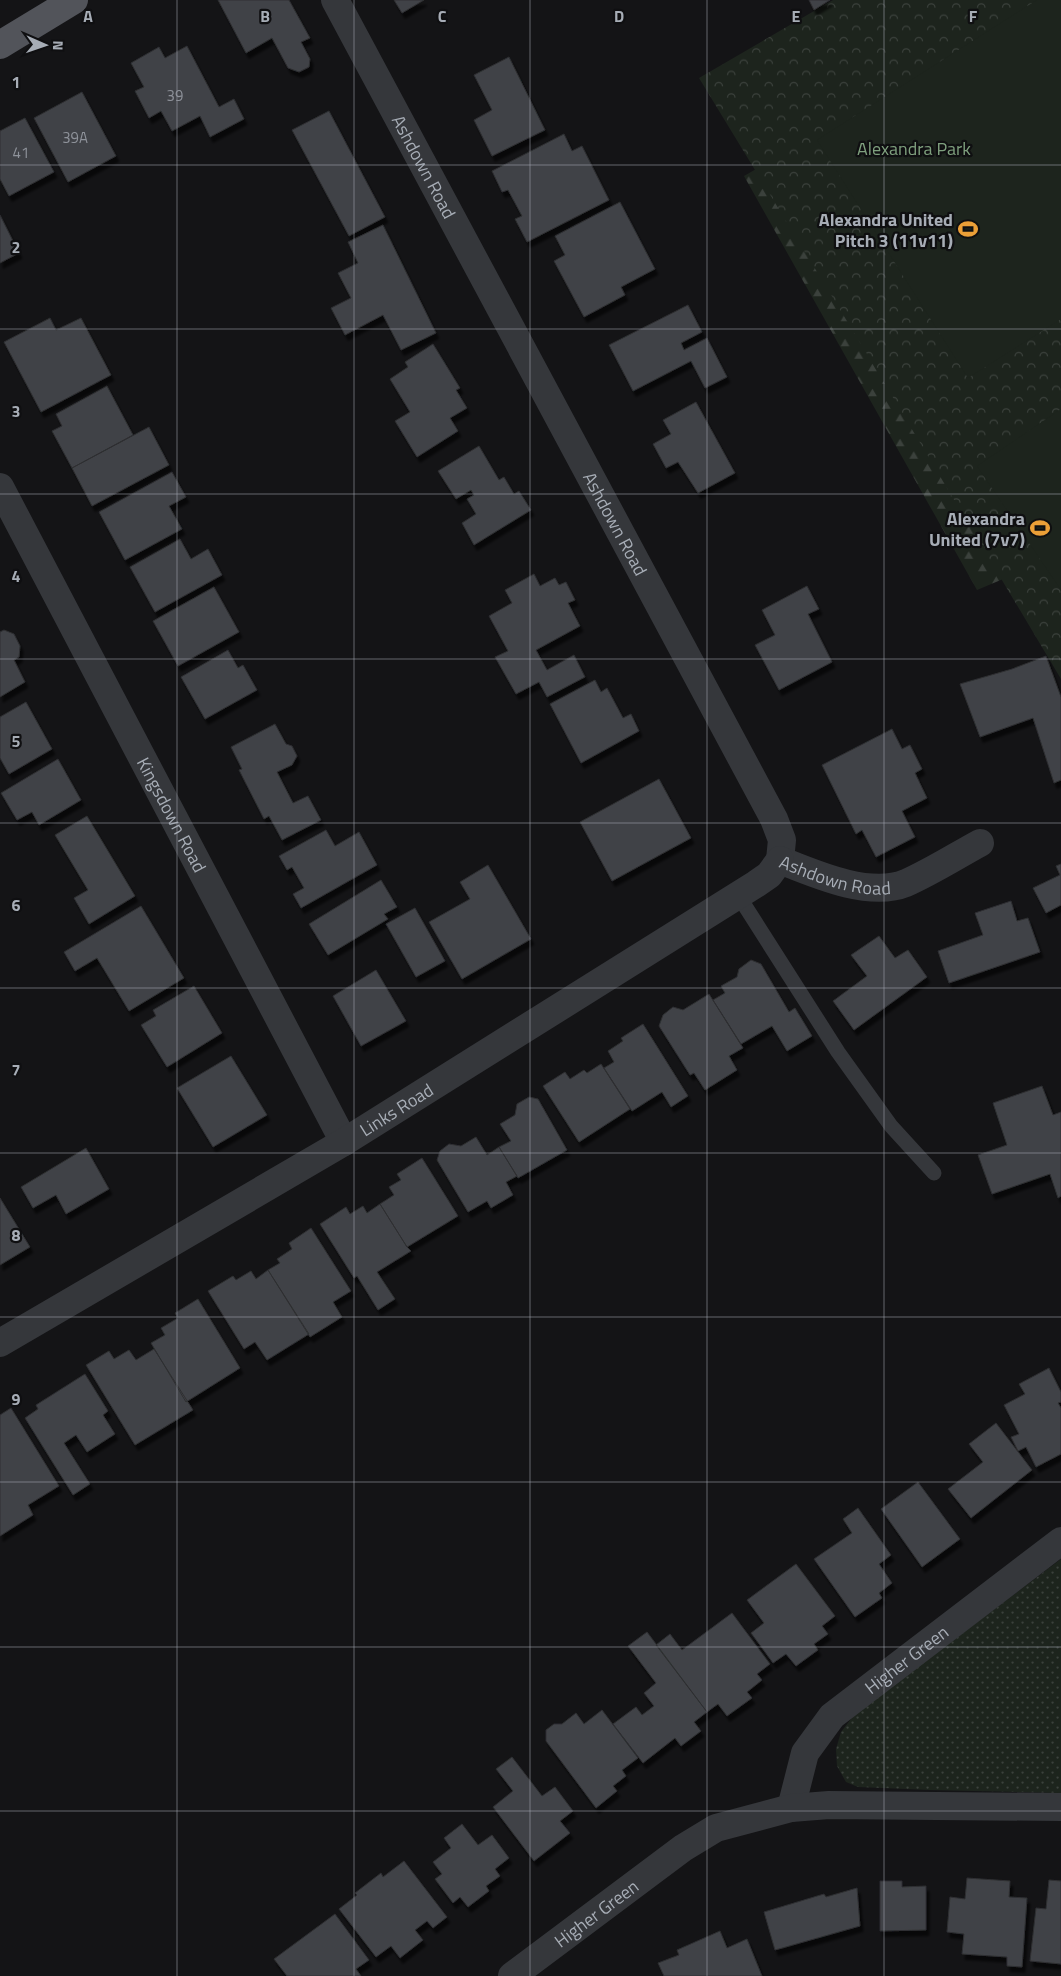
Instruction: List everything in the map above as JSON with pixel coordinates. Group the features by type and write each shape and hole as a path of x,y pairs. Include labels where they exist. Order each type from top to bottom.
{"main road":[{"path":"0,45 74,0"}],"street":[{"name":"Ashdown Road","path":"335,0 774,819 782,840 780,860 827,879 874,888 904,884 980,843"},
{"name":"Kingsdown Road","path":"0,487 344,1142"},
{"name":"Links Road","path":"0,1343 344,1142 769,875 780,860"},
{"name":"Higher Green","path":"791,1808 805,1753 832,1716 1061,1541"},
{"name":"Higher Green","path":"512,1976 683,1848 716,1828 791,1808 829,1805 1061,1807"}],"lane":[{"path":"738,895 838,1052 891,1126 934,1173"}],"green space":[{"name":"Alexandra Park","path":"833,0 1061,0 1061,679 867,354 699,78"},
{"name":"Alexandra United Pitch 3 (11v11)","path":"1037,0 1061,0 1061,319 968,378 817,140"},
{"path":"803,142 1039,564 977,590 744,176"},
{"name":"Alexandra United (7v7)","path":"1061,409 1061,590 977,466"},
{"path":"1061,1559 1061,1793 858,1787 846,1782 837,1766 836,1749 841,1732 854,1715"}],"building":[{"path":"218,0 289,0 310,38 301,42 310,59 309,67 299,72 288,68 272,38 246,53"},
{"path":"394,0 424,0 402,13"},
{"path":"809,0 830,0 814,10"},
{"path":"187,46 219,107 234,99 244,119 210,137 200,116 172,131 161,111 149,118 135,91 144,87 131,63 159,47 165,58"},
{"path":"509,57 545,130 492,156 474,120 492,110 474,75"},
{"path":"82,92 116,156 68,182 34,118"},
{"path":"329,111 385,217 349,236 292,130"},
{"path":"25,118 54,172 9,196 0,179 0,131"},
{"path":"564,134 572,151 582,146 609,200 527,242 515,219 522,216 508,190 502,192 492,171"},
{"path":"620,202 655,269 621,287 625,295 584,317 554,261 565,255 555,236"},
{"path":"0,215 19,253 0,263"},
{"path":"383,225 436,333 401,350 383,315 345,335 331,308 351,298 338,273 358,263 348,242"},
{"path":"688,305 702,332 681,343 684,350 707,338 727,377 705,388 691,361 633,391 609,345"},
{"path":"50,318 56,330 81,318 111,375 41,412 4,342"},
{"path":"433,344 460,388 456,390 467,408 450,418 458,431 417,457 395,421 410,412 390,379 408,367 405,362"},
{"path":"107,386 133,435 72,468 52,431 62,426 56,414"},
{"path":"696,402 735,473 698,493 678,462 666,468 653,444 671,434 663,420"},
{"path":"149,427 169,465 92,506 72,468"},
{"path":"479,446 499,480 504,477 514,494 519,491 531,510 474,545 462,523 476,514 467,499 474,495 471,490 456,499 438,471"},
{"path":"172,472 186,497 169,506 182,529 125,560 99,512"},
{"path":"180,539 191,559 208,549 222,575 155,612 130,567"},
{"path":"534,574 540,586 555,578 559,585 566,582 575,600 568,603 580,626 536,650 547,670 574,655 585,677 547,697 539,682 516,694 495,657 508,651 489,616 512,603 505,590"},
{"path":"807,586 819,609 808,614 832,662 779,690 755,645 775,635 762,610"},
{"path":"214,587 239,632 178,666 153,621"},
{"path":"4,630 14,634 20,646 19,657 14,660 25,682 0,697 0,632"},
{"path":"228,650 238,668 243,665 257,690 205,719 181,677"},
{"path":"1046,656 1061,697 1061,780 1054,783 1033,718 980,737 960,684 1012,669"},
{"path":"595,680 601,692 607,688 623,718 631,714 639,731 581,763 550,704"},
{"path":"26,702 52,749 9,774 0,758 0,717"},
{"path":"275,724 286,744 292,746 297,756 292,765 277,772 293,803 308,796 321,820 282,840 269,816 264,819 239,770 242,769 231,747"},
{"path":"892,729 902,749 910,745 922,769 915,773 927,798 902,811 915,837 876,857 862,830 856,834 822,765"},
{"path":"58,759 81,800 39,825 32,812 17,820 1,793"},
{"path":"659,779 691,838 612,881 580,822"},
{"path":"87,816 135,896 89,924 74,898 88,890 55,835"},
{"path":"326,830 335,846 359,832 377,865 301,908 293,894 304,888 292,867 287,870 279,856"},
{"path":"1061,864 1061,905 1046,913 1033,888 1060,875 1056,866"},
{"path":"488,865 531,939 462,979 429,922 470,899 460,882"},
{"path":"381,880 397,907 384,914 388,919 328,955 309,924"},
{"path":"1011,901 1017,921 1028,918 1040,952 949,983 938,951 983,935 975,913"},
{"path":"141,906 184,978 129,1011 97,958 75,971 64,952"},
{"path":"415,908 445,961 416,977 386,924"},
{"path":"879,936 895,958 908,950 927,977 854,1030 833,1001 867,976 851,955"},
{"path":"751,960 761,964 789,1012 795,1008 812,1036 787,1051 772,1026 741,1044 713,1000 725,993 721,986 737,977 739,969"},
{"path":"376,970 406,1021 361,1046 333,996"},
{"path":"194,986 222,1033 167,1067 141,1025 156,1016 153,1010"},
{"path":"709,994 743,1048 729,1056 737,1070 705,1090 694,1073 690,1075 659,1026 663,1015 673,1007 683,1010"},
{"path":"643,1024 688,1096 671,1107 662,1092 632,1111 604,1068 614,1062 608,1051 623,1041 621,1038"},
{"path":"231,1056 267,1115 213,1147 177,1088"},
{"path":"601,1064 630,1109 579,1142 543,1086 565,1072 570,1079 584,1070 587,1073"},
{"path":"1042,1086 1053,1115 1061,1112 1061,1196 1058,1198 1050,1174 992,1194 978,1155 1007,1145 993,1103"},
{"path":"529,1097 538,1099 567,1150 518,1178 499,1147 511,1141 500,1124 515,1115 517,1104"},
{"path":"476,1137 487,1155 499,1147 517,1176 506,1182 513,1195 491,1208 487,1201 468,1212 437,1160 440,1151 449,1144 461,1146"},
{"path":"86,1148 109,1189 66,1214 56,1195 33,1208 21,1187"},
{"path":"422,1158 458,1216 407,1247 380,1204 394,1195 389,1187 401,1180 397,1174"},
{"path":"0,1198 30,1247 0,1265"},
{"path":"380,1204 411,1251 377,1272 395,1299 378,1310 357,1276 354,1278 320,1224 346,1207 350,1214 363,1206 367,1213"},
{"path":"311,1228 351,1291 333,1302 342,1317 310,1337 268,1270 280,1263 277,1259 292,1249 289,1243"},
{"path":"268,1270 309,1334 267,1360 255,1342 244,1349 208,1291 233,1276 236,1280 251,1271 256,1279"},
{"path":"198,1299 240,1368 186,1402 151,1343 165,1335 161,1328 178,1318 175,1313"},
{"path":"154,1349 193,1410 135,1445 86,1365 109,1351 114,1359 129,1350 136,1360"},
{"path":"1049,1368 1061,1392 1061,1402 1058,1403 1061,1408 1061,1454 1036,1467 1026,1447 1018,1451 1011,1437 1019,1434 1004,1405 1025,1394 1019,1384"},
{"path":"85,1374 108,1411 103,1415 115,1434 87,1452 76,1435 64,1443 90,1484 73,1495 25,1418 38,1409 36,1405"},
{"path":"11,1408 59,1486 28,1505 33,1515 0,1536 0,1415"},
{"path":"996,1423 1032,1470 971,1518 948,1489 983,1462 969,1444"},
{"path":"918,1482 960,1539 922,1567 881,1509"},
{"path":"858,1508 891,1555 879,1564 892,1583 879,1593 882,1598 855,1617 814,1559 852,1533 843,1519"},
{"path":"796,1564 835,1616 822,1626 828,1634 814,1644 818,1650 796,1666 786,1654 773,1663 751,1633 764,1623 747,1600"},
{"path":"732,1613 770,1664 757,1674 762,1680 747,1692 752,1698 727,1716 718,1704 707,1712 656,1645 670,1634 682,1650"},
{"path":"647,1632 707,1712 694,1722 701,1731 681,1746 675,1738 643,1763 613,1724 636,1707 642,1715 654,1706 644,1693 656,1683 628,1646"},
{"path":"602,1710 638,1758 622,1770 626,1776 613,1786 617,1791 596,1808 546,1741 546,1730 554,1724 562,1724 576,1713 584,1724"},
{"path":"512,1757 542,1796 555,1787 573,1811 560,1821 570,1833 534,1861 493,1807 513,1791 496,1769"},
{"path":"462,1824 478,1845 492,1835 509,1858 495,1869 500,1876 486,1886 489,1891 468,1907 460,1897 453,1903 435,1879 442,1874 433,1862 451,1848 444,1838"},
{"path":"404,1861 447,1917 433,1928 427,1921 415,1930 423,1940 400,1958 391,1946 376,1957 339,1909 357,1895 355,1893 381,1873 383,1877"},
{"path":"967,1878 1010,1881 1009,1897 1027,1898 1022,1967 1007,1966 1007,1957 962,1954 964,1934 947,1932 950,1897 965,1899"},
{"path":"1049,1880 1061,1881 1061,1964 1030,1961 1036,1908 1046,1909"},
{"path":"880,1881 902,1881 902,1887 926,1886 926,1930 880,1931"},
{"path":"857,1888 860,1926 775,1950 764,1912 824,1894 826,1897"},
{"path":"335,1914 369,1960 356,1969 361,1976 287,1976 274,1959"},
{"path":"720,1931 727,1948 747,1939 762,1976 664,1976 658,1963 679,1955 677,1950"}],"place":[{"name":"Alexandra United Pitch 3 (11v11)","path":"968,229"},
{"name":"Alexandra United (7v7)","path":"1040,528"}]}
